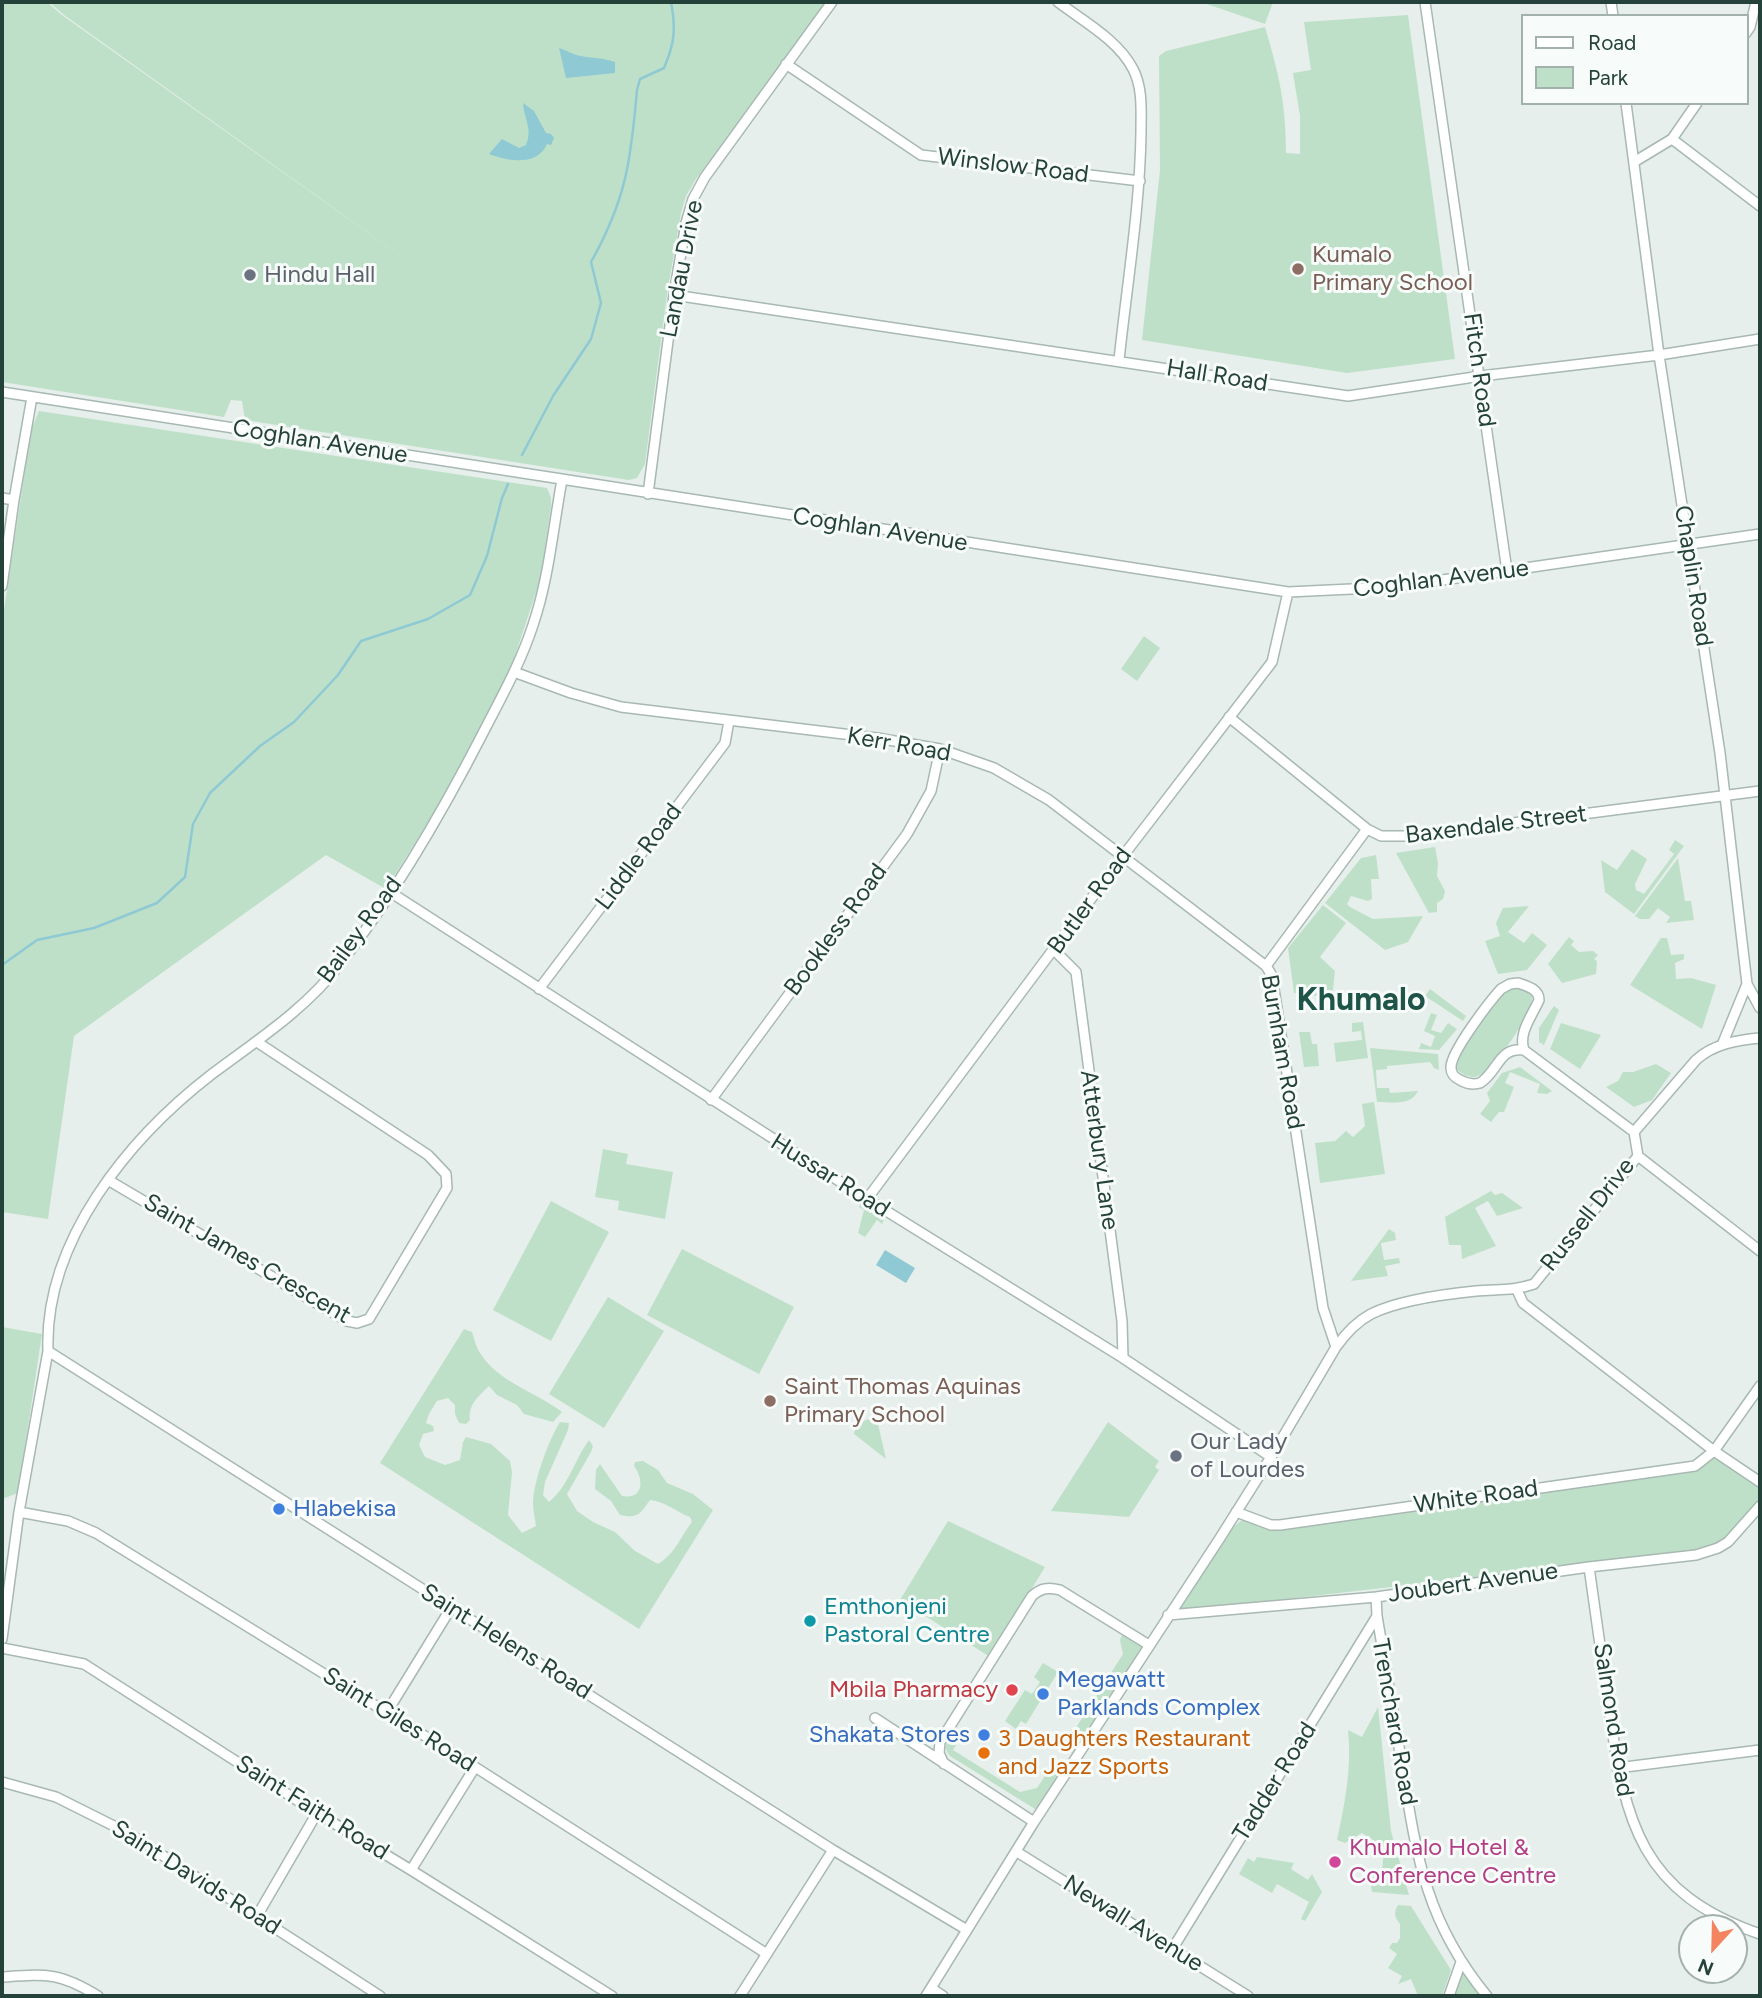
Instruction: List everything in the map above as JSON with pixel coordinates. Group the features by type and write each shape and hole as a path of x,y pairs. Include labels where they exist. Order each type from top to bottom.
{"street":[{"name":"Landau Drive","path":"648,494 674,295 693,199 705,177 832,2"},
{"path":"1058,2 1108,39 1133,67 1141,96 1140,181 1119,360"},
{"name":"Fitch Road","path":"1425,2 1507,571"},
{"path":"1748,30 1757,3"},
{"name":"Winslow Road","path":"786,64 921,155 1140,181"},
{"name":"Chaplin Road","path":"1626,105 1659,355 1726,796 1747,984 1719,1046"},
{"path":"1634,162 1672,139 1696,105"},
{"path":"1672,139 1760,206"},
{"name":"Hall Road","path":"674,295 1348,396 1760,339"},
{"name":"Coghlan Avenue","path":"2,393 1288,592 1394,587 1760,534"},
{"path":"2,586 32,397"},
{"name":"Bailey Road","path":"2,1639 19,1512 48,1350 50,1306 68,1246 108,1180 133,1147 211,1075 257,1042 325,983 390,892 457,784 514,671 540,603 562,480"},
{"path":"2,498 14,500"},
{"name":"Butler Road","path":"867,1199 1123,856 1272,662 1288,592"},
{"name":"Kerr Road","path":"514,671 597,702 877,738 940,749 994,768 1049,800 1266,965"},
{"name":"Baxendale Street","path":"1229,718 1367,829 1381,836 1413,836 1760,791"},
{"name":"Liddle Road","path":"539,989 725,743 729,721"},
{"name":"Bookless Road","path":"711,1100 907,834 931,791 940,749"},
{"name":"Burnham Road","path":"1336,1347 1323,1308 1274,989 1266,965 1367,829"},
{"name":"Hussar Road","path":"390,892 711,1100 1123,1358 1271,1457"},
{"name":"Atterbury Lane","path":"1054,950 1076,972 1122,1321 1123,1358"},
{"path":"1524,1050 1522,1035 1539,996 1533,989 1518,983 1510,984 1494,997 1455,1053 1451,1072 1456,1078 1474,1084 1485,1079 1507,1052 1514,1049 1524,1050 1634,1132"},
{"path":"1747,984 1760,1008"},
{"path":"1719,1046 1760,1038"},
{"name":"Saint James Crescent","path":"108,1180 347,1321 357,1323 369,1319 447,1188 446,1174 428,1155 257,1042"},
{"name":"Russell Drive","path":"928,1992 1034,1822 1236,1513 1347,1332 1359,1322 1386,1309 1430,1298 1473,1291 1517,1290 1534,1284 1637,1156 1634,1132 1696,1060 1705,1052 1719,1046"},
{"path":"1637,1156 1760,1251"},
{"path":"1517,1290 1523,1303 1714,1451 1760,1482"},
{"name":"Saint Helens Road","path":"48,1350 833,1850 967,1930"},
{"path":"1714,1451 1760,1386"},
{"name":"White Road","path":"1236,1513 1271,1525 1280,1525 1695,1466 1714,1451"},
{"name":"Joubert Avenue","path":"1168,1615 1376,1597 1696,1555 1728,1542 1760,1506"},
{"name":"Saint Giles Road","path":"19,1512 68,1521 96,1533 475,1767 767,1954"},
{"name":"Salmond Road","path":"1589,1567 1617,1768 1633,1826 1651,1860 1687,1897 1711,1914 1760,1934"},
{"path":"944,1763 939,1753 940,1742 1038,1590 1060,1590 1149,1645"},
{"name":"Trenchard Road","path":"1376,1597 1377,1616 1423,1881 1446,1938 1487,1996"},
{"path":"387,1713 452,1608"},
{"name":"Tadder Road","path":"1173,1948 1377,1616"},
{"name":"Saint Faith Road","path":"2,1648 84,1664 611,1996"},
{"path":"874,1718 1034,1822"},
{"path":"1617,1768 1760,1750"},
{"path":"411,1870 475,1767"},
{"name":"Saint Davids Road","path":"2,1782 40,1791 77,1806 171,1859 380,1996"},
{"path":"257,1916 317,1813"},
{"path":"740,1996 833,1850"},
{"name":"Newall Avenue","path":"1017,1852 1248,1996"},
{"path":"1449,1996 1461,1962"},
{"path":"2,1977 54,1975 76,1983 98,1996"},
{"path":"928,1992 943,1996"}],"green space":[{"path":"2,2 47,2 426,274 49,2 829,2 686,196 667,294 645,464 637,478 629,480 245,420 242,401 231,400 224,417 2,382"},
{"path":"1201,2 1273,2 1265,24"},
{"name":"Kumalo Primary School","path":"1408,15 1455,359 1347,373 1142,340 1160,170 1159,56 1166,51 1265,27 1281,89 1286,153 1300,154 1300,116 1293,73 1311,70 1304,22"},
{"path":"39,411 547,488 551,498 541,577 512,665 459,773 386,889 326,855 74,1036 48,1219 2,1212 2,623 31,430"},
{"path":"1144,636 1160,648 1137,681 1121,669"},
{"path":"1675,840 1684,846 1634,914 1605,892 1601,860 1617,870 1632,849 1647,859 1635,884 1636,890 1644,894 1674,854 1669,850"},
{"path":"1435,847 1437,876 1445,891 1443,899 1437,903 1437,912 1429,913 1396,853"},
{"path":"1376,855 1379,879 1371,879 1372,899 1368,901 1351,896 1347,904 1373,919 1423,916 1408,942 1385,950 1325,903 1361,858"},
{"path":"1678,858 1685,901 1691,901 1694,920 1666,923 1670,917 1658,908 1649,919 1635,916"},
{"path":"1323,905 1346,923 1320,957 1335,971 1332,998 1294,993 1288,948"},
{"path":"1529,906 1508,932 1524,943 1532,933 1547,945 1527,970 1498,974 1485,941 1500,936 1496,923 1503,908"},
{"path":"1569,937 1574,941 1571,945 1579,952 1593,951 1598,955 1594,959 1597,961 1596,974 1562,983 1548,964"},
{"path":"1661,938 1667,938 1671,955 1684,954 1684,959 1675,963 1676,979 1691,978 1716,985 1702,1029 1630,985"},
{"path":"1509,987 1524,990 1532,996 1527,1014 1512,1039 1487,1070 1476,1077 1465,1075 1456,1067 1457,1056 1503,991"},
{"path":"1430,989 1466,1016 1463,1021 1425,996"},
{"path":"1554,1006 1559,1010 1544,1045 1539,1042 1539,1028"},
{"path":"1431,1013 1437,1015 1431,1030 1441,1033 1448,1023 1457,1029 1439,1050 1419,1049 1421,1043 1431,1047 1435,1036 1424,1031"},
{"path":"1363,1022 1368,1058 1336,1062 1334,1043 1362,1040 1361,1031 1352,1032 1352,1023"},
{"path":"1561,1023 1601,1035 1580,1069 1550,1049"},
{"path":"1299,1032 1310,1032 1312,1044 1317,1044 1319,1066 1304,1067"},
{"path":"1370,1048 1438,1054 1439,1070 1430,1062 1387,1066 1387,1069 1376,1070 1377,1088 1389,1088 1390,1093 1418,1091 1406,1101 1377,1102"},
{"path":"1656,1064 1671,1073 1652,1100 1634,1107 1606,1087 1618,1081 1623,1072 1633,1072"},
{"path":"1520,1067 1552,1091 1547,1094 1537,1093 1540,1084 1510,1072 1505,1083 1514,1087 1504,1112 1499,1112 1491,1122 1480,1114 1490,1101 1487,1093 1502,1073"},
{"path":"1374,1102 1385,1174 1320,1183 1315,1143 1335,1141 1346,1131 1353,1137 1365,1126 1362,1104"},
{"path":"603,1149 628,1154 626,1164 673,1172 665,1219 618,1210 619,1201 595,1197"},
{"path":"1491,1191 1495,1195 1502,1193 1523,1208 1497,1216 1488,1201 1475,1208 1496,1246 1462,1259 1461,1245 1449,1245 1445,1217"},
{"path":"862,1198 887,1214 882,1224 877,1220 865,1237 858,1233 864,1210 859,1207"},
{"path":"551,1201 609,1232 551,1341 493,1310"},
{"path":"1389,1229 1395,1233 1396,1240 1381,1243 1384,1260 1399,1258 1400,1263 1385,1266 1388,1276 1351,1281"},
{"path":"682,1249 794,1307 759,1374 647,1315"},
{"path":"608,1297 664,1331 604,1428 549,1394"},
{"path":"2,1327 42,1334 18,1493 2,1499"},
{"path":"464,1329 472,1332 480,1353 497,1372 562,1412 553,1422 524,1414 517,1405 497,1395 489,1386 472,1405 470,1420 466,1424 459,1423 455,1405 448,1398 437,1401 426,1423 433,1426 434,1431 423,1434 419,1445 425,1457 445,1465 460,1460 466,1437 491,1444 510,1461 512,1472 508,1515 522,1533 536,1526 533,1503 536,1484 560,1422 569,1423 545,1482 543,1495 549,1502 561,1489 589,1440 593,1446 591,1452 567,1494 577,1511 615,1532 635,1551 658,1564 669,1556 676,1546 692,1522 690,1517 650,1500 638,1514 620,1515 611,1501 595,1489 596,1470 600,1464 622,1496 635,1495 638,1492 640,1482 634,1466 635,1462 643,1461 658,1470 667,1483 693,1494 713,1510 639,1629 380,1463"},
{"path":"870,1419 878,1424 886,1459 854,1434 860,1424"},
{"path":"1108,1422 1159,1461 1155,1467 1159,1470 1129,1517 1051,1511"},
{"path":"1714,1454 1760,1486 1760,1502 1726,1540 1697,1552 1173,1612 1217,1546 1245,1519 1271,1528 1695,1469"},
{"path":"948,1521 1045,1567 990,1657 900,1600"},
{"path":"1122,1635 1142,1647 1073,1754 1063,1748 1123,1654 1120,1640"},
{"path":"1043,1663 1058,1672 1026,1724 1021,1721 1016,1729 1005,1721 1025,1690 1032,1694 1040,1682 1034,1677"},
{"path":"1378,1707 1391,1831 1409,1895 1372,1892 1370,1879 1382,1872 1384,1847 1362,1833 1345,1843 1337,1840 1348,1771 1348,1730 1362,1737"},
{"path":"950,1737 958,1742 953,1750 1020,1792 1037,1788 1053,1764 1062,1771 1039,1807 1035,1809 950,1756 946,1746"},
{"path":"1257,1857 1294,1863 1291,1869 1308,1880 1312,1874 1322,1892 1305,1921 1301,1919 1309,1902 1277,1884 1272,1893 1239,1874 1248,1858 1254,1862"},
{"path":"1398,1905 1411,1906 1451,1970 1442,1996 1418,1996 1411,1979 1398,1984 1402,1976 1388,1968 1397,1954 1389,1948 1400,1938 1400,1924 1395,1915"},
{"path":"1463,1968 1485,1996 1453,1996"}],"water":[{"path":"559,48 578,55 615,62 615,73 566,78"},
{"path":"523,103 534,111 546,133 554,138 551,145 547,144 536,156 529,159 505,159 489,154 502,139 519,148 526,145 528,129"},
{"path":"885,1250 915,1268 906,1283 876,1265"}],"waterway":[{"path":"522,455 553,396 591,339 601,303 591,262 612,219 625,179 640,79 664,68 670,51 674,35 671,2"},
{"path":"2,965 37,940 94,928 157,903 185,877 193,824 210,793 260,746 294,722 338,675 361,641 428,619 470,595 487,556 508,484"}],"place":[{"name":"Kumalo Primary School","path":"1298,269"},
{"name":"Hindu Hall","path":"250,275"},
{"name":"Saint Thomas Aquinas Primary School","path":"770,1401"},
{"name":"Our Lady of Lourdes","path":"1176,1456"},
{"name":"Hlabekisa","path":"279,1509"},
{"name":"Emthonjeni Pastoral Centre","path":"810,1621"},
{"name":"Mbila Pharmacy","path":"1012,1690"},
{"name":"Megawatt Parklands Complex","path":"1043,1694"},
{"name":"Shakata Stores","path":"984,1735"},
{"name":"3 Daughters Restaurant and Jazz Sports","path":"984,1753"},
{"name":"Khumalo Hotel & Conference Centre","path":"1335,1862"}],"district":[{"name":"Khumalo","path":"1361,1001"}]}
